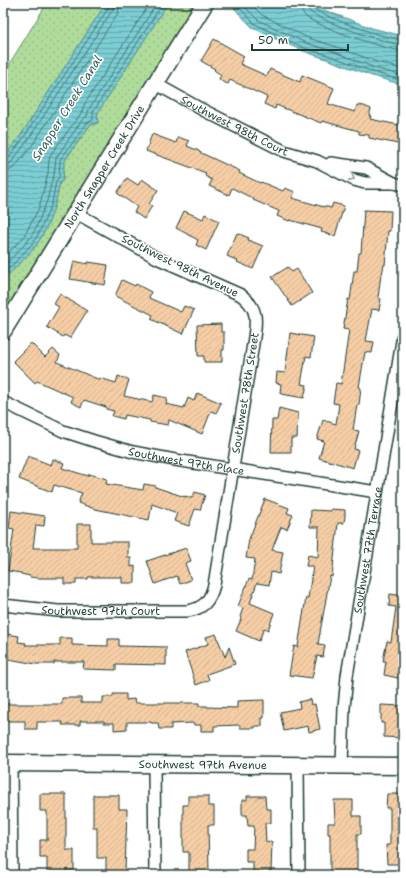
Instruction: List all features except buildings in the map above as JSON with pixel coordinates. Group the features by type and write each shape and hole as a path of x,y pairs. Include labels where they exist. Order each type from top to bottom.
{"street":[{"name":"North Snapper Creek Drive","path":"3,331 205,3"},
{"name":"Southwest 98th Court","path":"156,84 201,109 284,151 317,161 359,182 399,184"},
{"name":"Southwest 98th Avenue","path":"76,213 157,258 241,295 252,305 256,315"},
{"name":"Southwest 78th Street","path":"199,608 210,598 214,586 253,344 256,315"},
{"name":"Southwest 77th Terrace","path":"342,765 344,708 347,676 403,335"},
{"name":"Southwest 97th Place","path":"3,402 63,431 113,447 154,457 377,492"},
{"name":"Southwest 97th Court","path":"3,605 66,611 178,612 199,608"},
{"name":"Southwest 97th Avenue","path":"7,763 403,766"},
{"path":"7,763 12,875"},
{"path":"154,764 155,875"},
{"path":"298,765 300,875"}],"green space":[{"path":"47,3 106,3 21,135 3,159 3,74"},
{"path":"168,3 197,3 128,111 3,318 2,293 4,281 6,276 40,240 54,207 60,182 63,180 64,162 90,125 95,124 98,119 97,114"}],"water":[{"name":"Snapper Creek Canal","path":"106,3 168,3 97,114 98,123 90,125 64,162 63,180 60,182 51,216 44,233 30,252 3,282 3,159 21,135"},
{"path":"229,3 312,3 324,10 372,28 403,36 403,85 372,76 303,51 267,35 252,27"}]}
